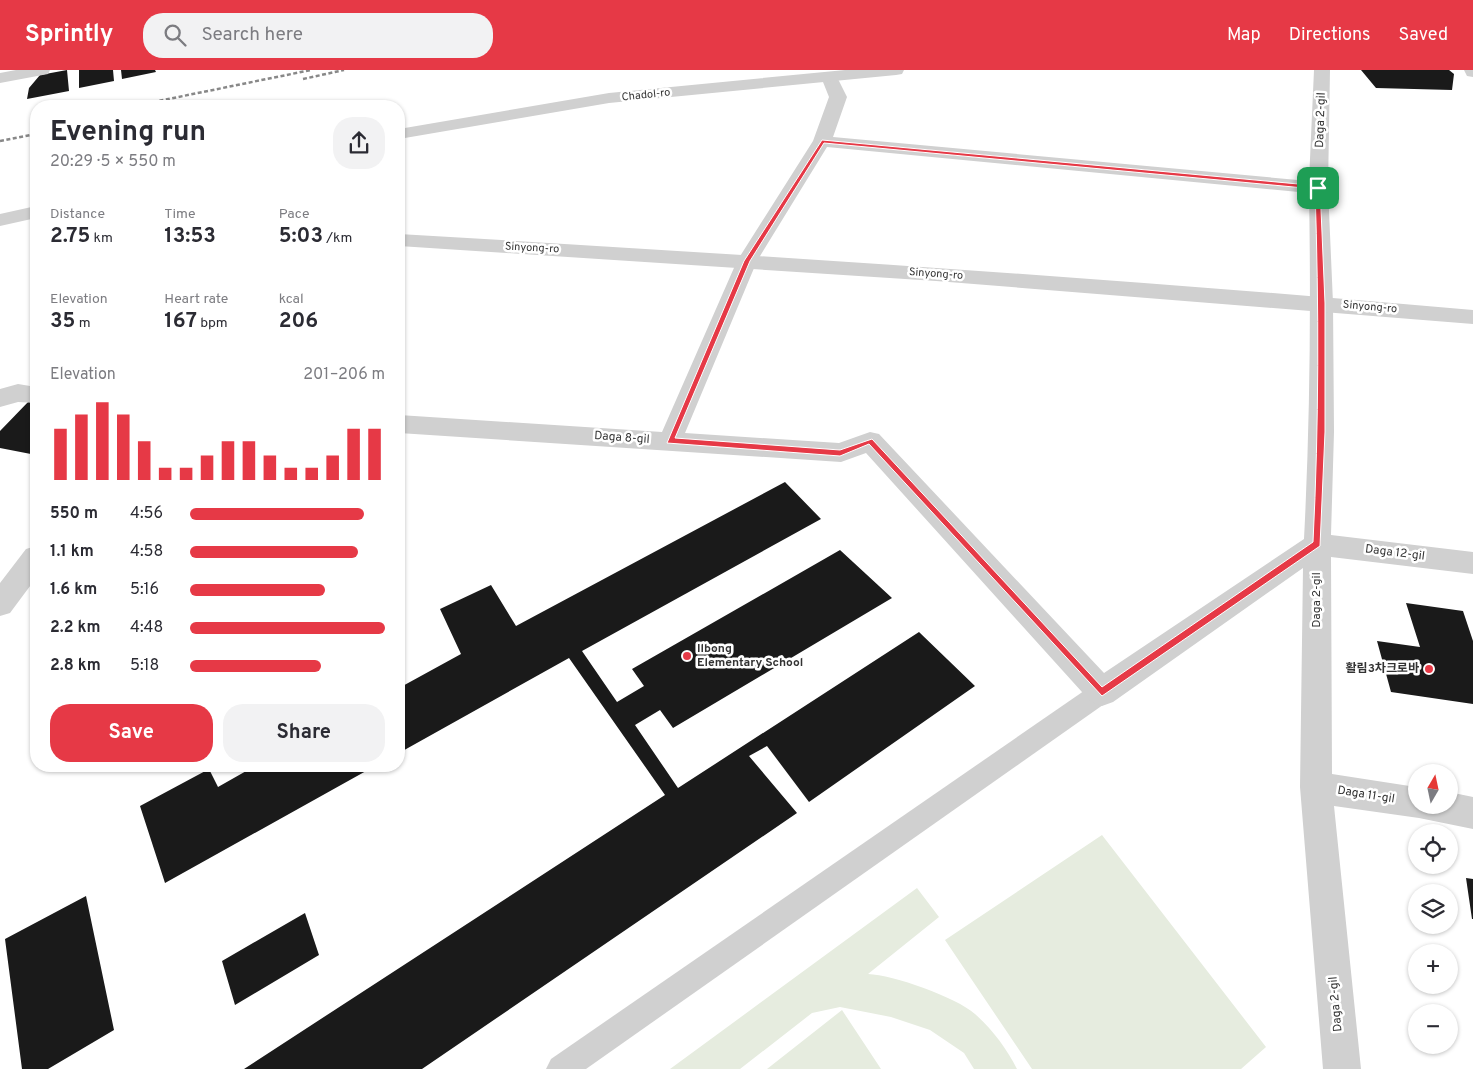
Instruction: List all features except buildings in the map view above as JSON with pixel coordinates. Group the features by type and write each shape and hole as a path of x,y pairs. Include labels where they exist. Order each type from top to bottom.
{"street":[{"path":"0,78 42,70"},
{"name":"Chadol-ro","path":"405,133 456,122 609,98 896,70"},
{"name":"Daga 2-gil","path":"1322,70 1318,188 1322,303 1322,432 1317,544 1316,787 1342,1069"},
{"path":"670,441 747,261 822,142 838,97 829,76"},
{"path":"822,142 1318,188"},
{"path":"0,222 30,214"},
{"path":"0,222 30,224"},
{"name":"Sinyong-ro","path":"405,240 747,261 1322,303 1473,316"},
{"path":"0,398 18,393 30,394"},
{"name":"Daga 8-gil","path":"405,424 840,453 870,441 1102,692"},
{"path":"1102,692 1317,544"},
{"name":"Daga 12-gil","path":"1317,544 1473,563"},
{"path":"0,604 30,565"},
{"name":"Daga 11-gil","path":"1316,787 1408,802"},
{"path":"1458,810 1473,813"}],"lane":[{"path":"562,1069 1102,692"}],"shaded area":[{"path":"1102,835 1266,1047 1241,1069 1032,1069 945,940"},
{"path":"917,888 939,917 868,974 893,978 924,988 966,1007 993,1033 1017,1069 974,1069 964,1053 930,1030 891,1017 840,1007 812,1013 740,1069 670,1069"},
{"path":"842,1010 881,1069 767,1069"}],"railway":[{"path":"164,100 311,70"},
{"path":"303,79 344,70"},
{"path":"0,141 30,135"}],"place":[{"name":"Ilbong Elementary School","path":"687,656"},
{"name":"활림3차크로바","path":"1429,669"}],"route":[{"path":"822,142 1318,188 1322,303 1322,432 1317,544 1102,692 870,441 840,453 670,441 747,261 822,142"}]}
